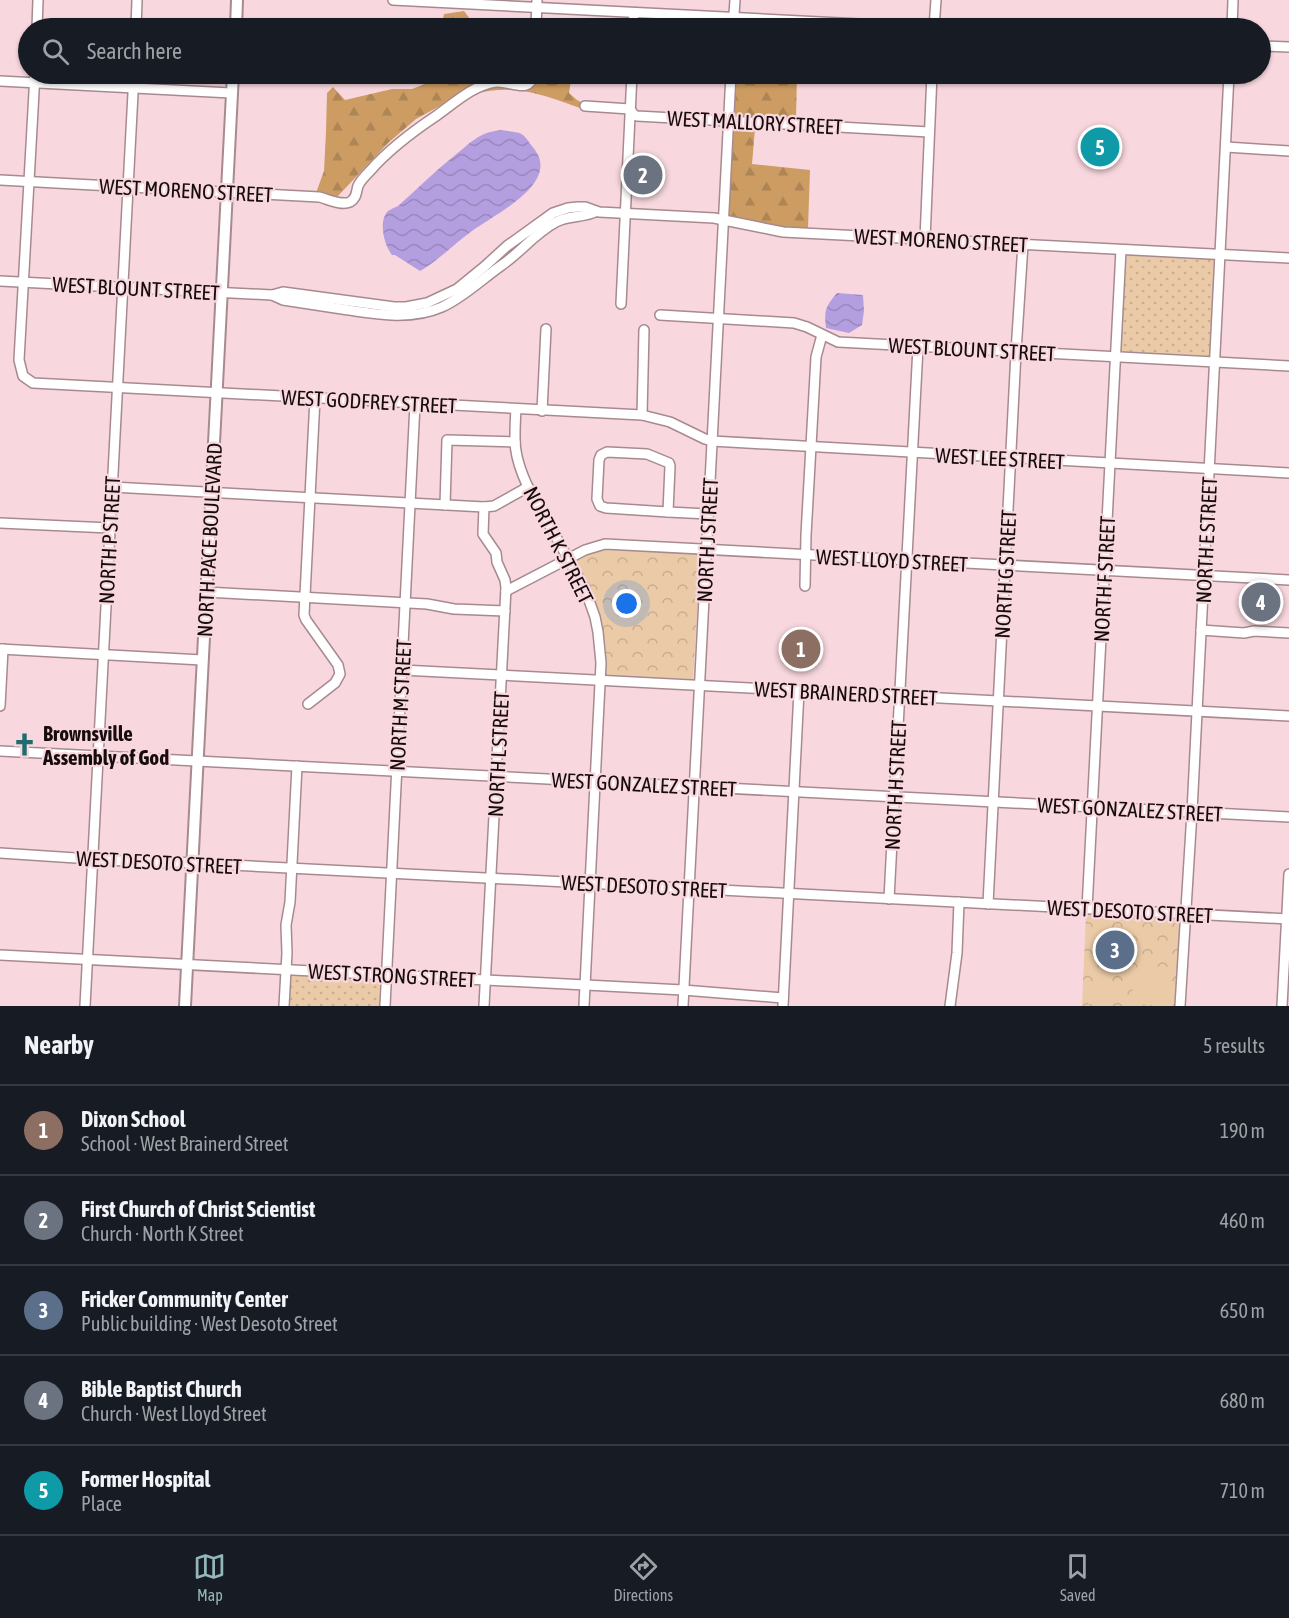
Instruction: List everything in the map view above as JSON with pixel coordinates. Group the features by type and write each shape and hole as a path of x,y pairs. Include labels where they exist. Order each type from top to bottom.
{"main road":[{"path":"236,18 237,0"},
{"name":"NORTH PACE BOULEVARD","path":"185,1006 232,84"}],"street":[{"path":"38,18 39,0"},
{"path":"136,18 137,0"},
{"path":"393,0 537,4 634,13 734,18 735,0"},
{"path":"935,18 936,0"},
{"path":"1232,18 1233,0"},
{"path":"634,13 634,18"},
{"path":"1271,46 1289,47"},
{"path":"0,81 18,79"},
{"path":"23,282 34,84"},
{"path":"100,84 231,93"},
{"name":"NORTH P STREET","path":"85,1006 133,84"},
{"name":"WEST MORENO STREET","path":"0,180 319,196 344,203 356,197 359,185 390,150 479,87 489,84"},
{"path":"621,303 631,84"},
{"name":"NORTH J STREET","path":"683,1006 730,84"},
{"path":"925,239 931,84"},
{"name":"NORTH E STREET","path":"1180,1006 1229,84"},
{"name":"WEST MALLORY STREET","path":"585,106 630,109 633,115 637,116 929,132"},
{"path":"1226,147 1289,151"},
{"name":"WEST MORENO STREET","path":"595,212 714,218 783,232 1289,258"},
{"name":"WEST BLOUNT STREET","path":"0,281 272,295 283,300 363,308 391,315 419,314 442,307 459,293 506,263 547,227 567,217 585,216 595,212"},
{"name":"NORTH G STREET","path":"988,904 1023,244"},
{"name":"NORTH F STREET","path":"1086,909 1121,249"},
{"name":"WEST GODFREY STREET","path":"23,282 19,360 23,376 39,384 642,415 670,422 712,441"},
{"name":"WEST BLOUNT STREET","path":"660,315 794,323 838,342 1289,366"},
{"path":"542,411 546,329"},
{"path":"642,415 644,330"},
{"path":"805,586 816,357 822,335"},
{"name":"NORTH H STREET","path":"889,899 918,347"},
{"path":"308,704 335,683 340,674 338,665 304,615 315,398"},
{"name":"NORTH M STREET","path":"385,1006 415,404"},
{"name":"NORTH K STREET","path":"516,409 514,442 516,454 528,487 585,589 595,617 600,647 596,782 584,1006"},
{"path":"445,505 447,440 514,442"},
{"name":"WEST LEE STREET","path":"712,441 1289,473"},
{"path":"668,512 669,463 647,454 607,452 601,455 597,499 600,506 606,508 668,512 708,514"},
{"path":"112,487 484,507 494,506 528,487"},
{"name":"NORTH L STREET","path":"484,507 483,534 496,553 497,562 505,580 506,591 484,1006"},
{"path":"0,523 110,528"},
{"name":"WEST LLOYD STREET","path":"506,591 590,547 605,544 1289,580"},
{"path":"206,591 505,611"},
{"path":"1201,630 1289,633"},
{"path":"0,706 2,649 202,660"},
{"name":"WEST BRAINERD STREET","path":"402,670 1289,716"},
{"path":"783,1002 799,691"},
{"name":"WEST GONZALEZ STREET","path":"0,751 1289,817"},
{"path":"284,1006 286,925 290,902 297,766"},
{"name":"WEST DESOTO STREET","path":"0,853 1288,919"},
{"path":"1282,1006 1289,874"},
{"path":"951,1002 957,953 959,902"},
{"name":"WEST STRONG STREET","path":"0,955 683,990 783,1002"}],"green space":[{"path":"464,11 469,18 443,18 444,14"},
{"path":"425,84 495,84 449,101 416,119 388,143 337,197 316,193 324,171 327,93 333,87 345,100 392,89 412,89"},
{"path":"533,84 570,84 569,93 583,103 580,108 541,95 516,90 475,94 493,87 524,90"},
{"path":"734,84 797,84 796,118 756,116 752,164 810,170 808,228 777,228 728,215"},
{"path":"1127,255 1215,259 1209,356 1120,352"},
{"path":"601,548 701,553 693,679 605,677 606,648 601,622 591,590 576,559"},
{"path":"1086,913 1182,917 1177,1006 1082,1006"},
{"path":"1139,966 1170,967 1169,1006 1132,1004 1133,972"},
{"path":"292,973 380,978 379,1006 289,1006"},
{"path":"1089,982 1110,983 1110,1005 1088,1004"}],"water":[{"path":"502,130 522,134 535,150 540,163 539,175 532,186 508,207 420,271 392,255 383,233 383,221 388,211 398,206 475,139 487,133"},
{"path":"837,293 863,295 862,325 849,333 826,328 826,309"}],"place":[{"name":"Former Hospital","path":"1100,147"},
{"name":"First Church of Christ Scientist","path":"643,175"},
{"name":"Bible Baptist Church","path":"1261,602"},
{"name":"Dixon School","path":"801,649"},
{"name":"Brownsville Assembly of God","path":"25,745"},
{"name":"Fricker Community Center","path":"1115,950"}]}
